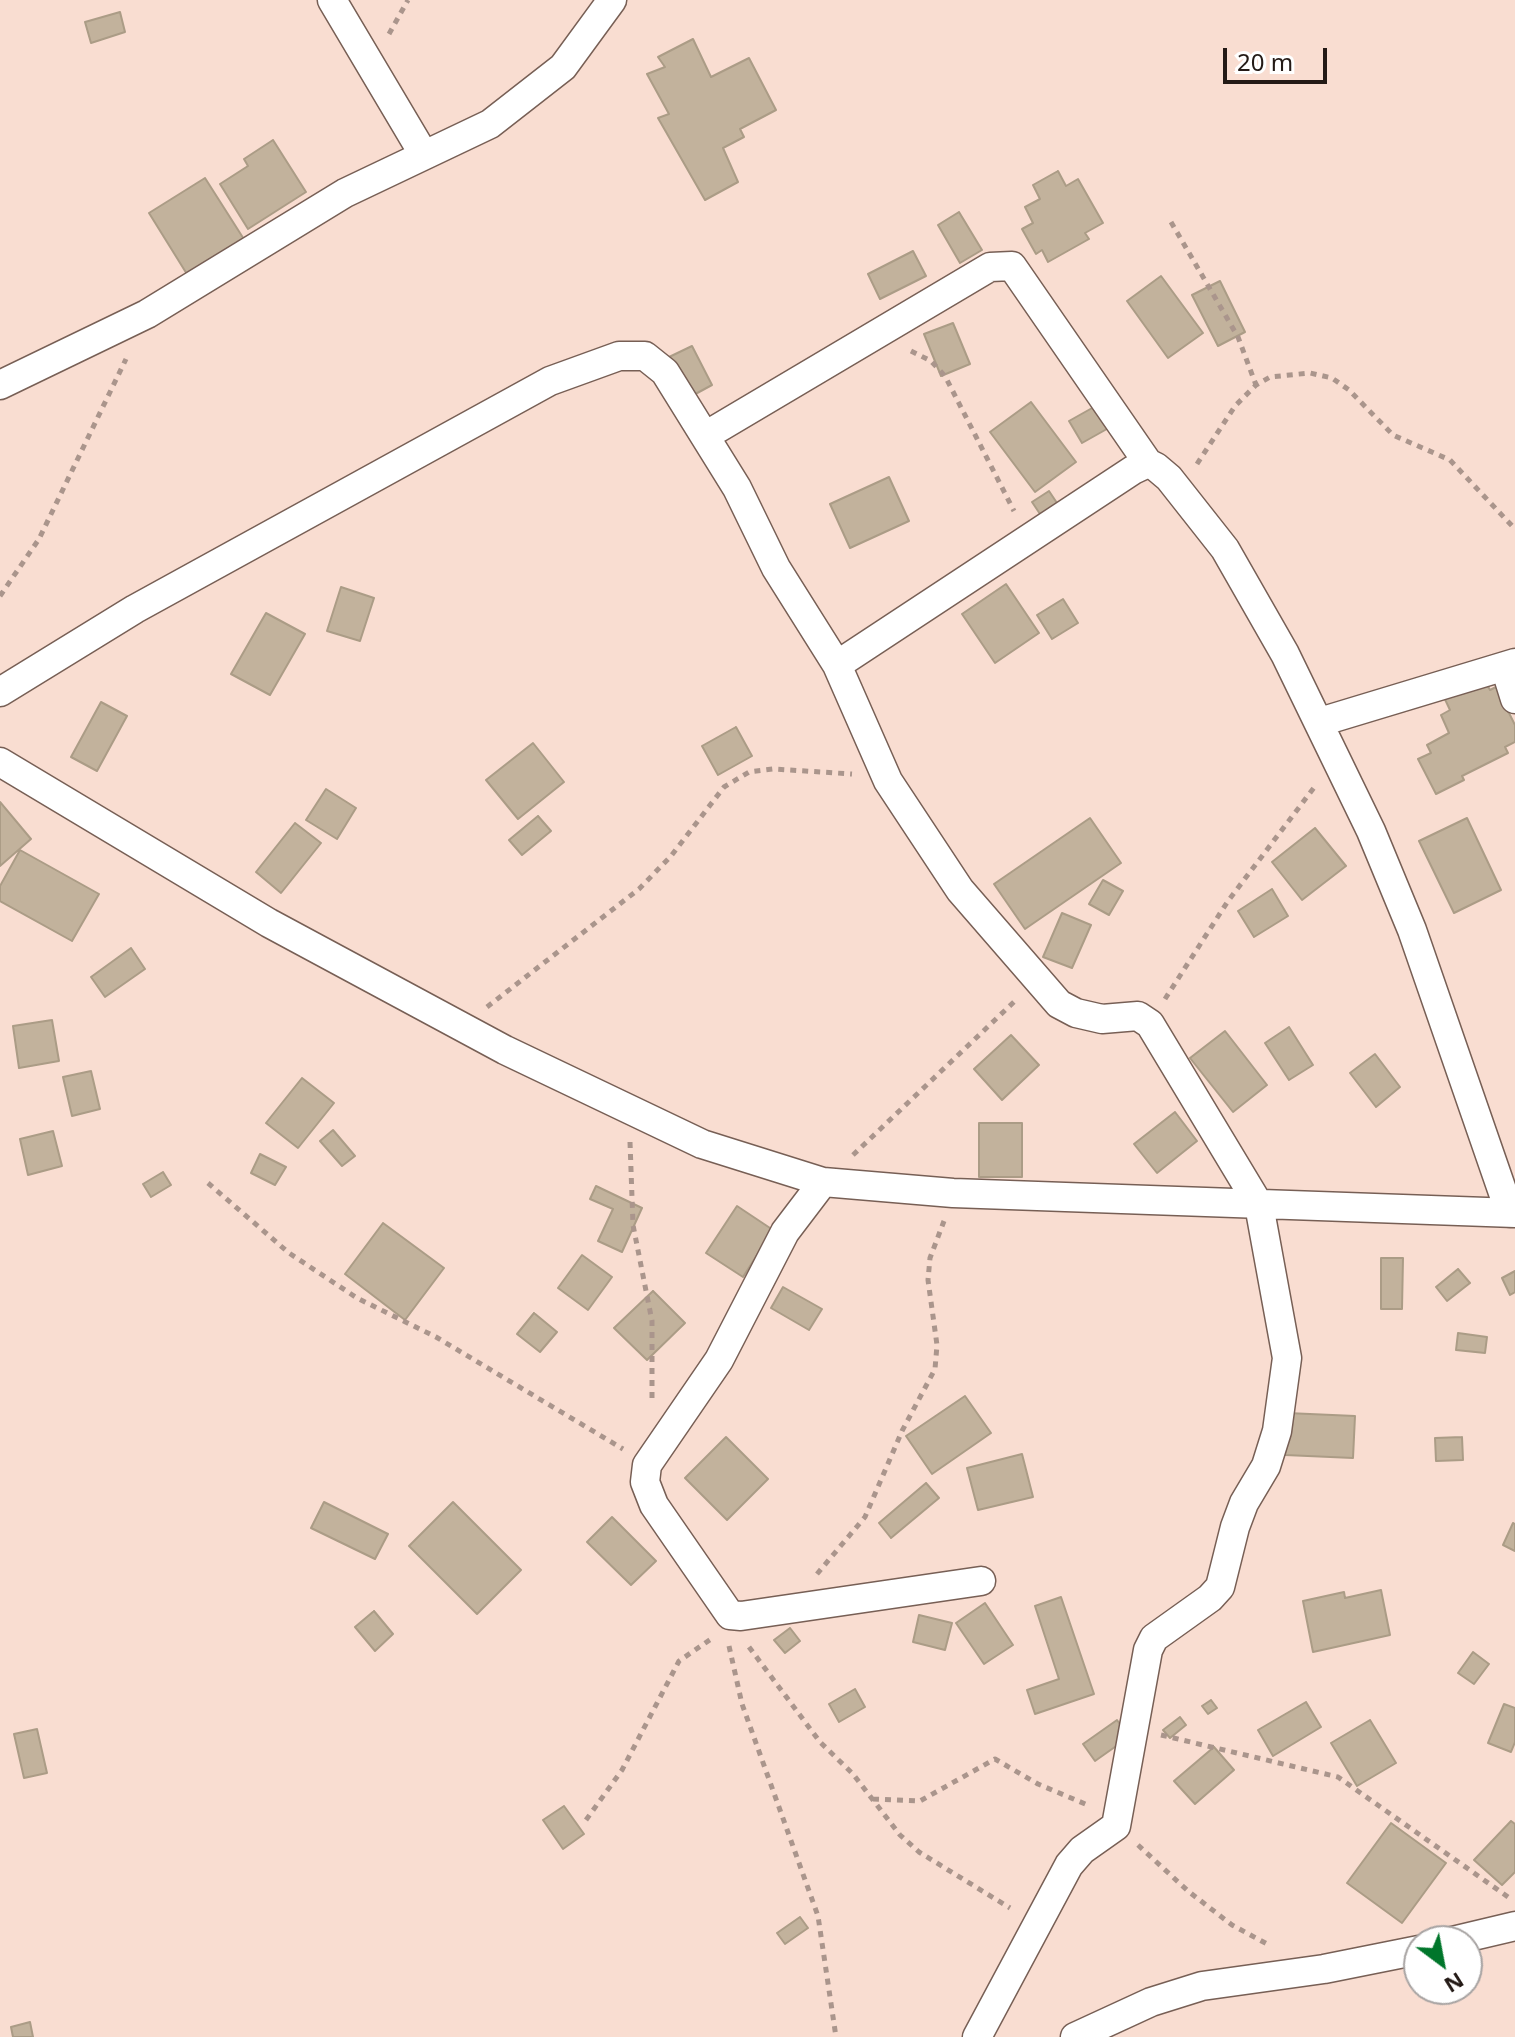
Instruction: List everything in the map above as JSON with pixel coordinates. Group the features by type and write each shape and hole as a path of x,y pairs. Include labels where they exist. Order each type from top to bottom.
{"street":[{"path":"332,0 424,155"},
{"path":"0,385 147,314 345,193 490,124 563,67 612,0"},
{"path":"0,762 269,923 459,1026 627,1111 702,1144 823,1182 953,1193 1512,1213 1412,930 1320,722 1225,549 1169,478 1148,463 1012,266 990,267 705,436"},
{"path":"0,692 135,609 550,381 605,361 632,354 645,356 665,372 737,488 776,568 837,665 888,781 960,890 1059,1004 1076,1013 1102,1019 1138,1016 1150,1024 1259,1205 1287,1358 1277,1431 1266,1466 1244,1503 1235,1527 1220,1587 1210,1598 1154,1638 1148,1650 1116,1826 1082,1850 1069,1865 977,2037"},
{"path":"837,665 1027,537 1148,463"},
{"path":"1320,722 1429,686 1510,665 1515,699"},
{"path":"823,1182 785,1232 719,1360 653,1458 645,1482 654,1505 725,1617 981,1581"},
{"path":"1483,1934 1515,1926"},
{"path":"1075,2037 1151,2002 1202,1986 1403,1953"}],"path":[{"path":"1171,222 1238,337 1256,385"},
{"path":"0,596 39,539 147,314"},
{"path":"877,334 931,361 945,376 1027,537"},
{"path":"1180,493 1235,406 1256,385 1270,377 1310,373 1332,378 1349,390 1393,435 1450,460 1515,529"},
{"path":"1150,1024 1228,901 1336,758"},
{"path":"459,1026 529,978 639,889 671,856 724,787 749,772 812,769 888,781"},
{"path":"823,1182 1037,980"},
{"path":"208,1183 289,1253 357,1298 436,1337 653,1458 652,1321 633,1225 633,1176 627,1111"},
{"path":"812,1580 865,1517 902,1431 935,1369 937,1345 928,1280 930,1258 953,1193"},
{"path":"725,1617 820,1742 873,1799 900,1835 919,1852 1019,1913 1041,1920"},
{"path":"586,1820 622,1770 679,1661 725,1617"},
{"path":"725,1617 742,1704 818,1916 836,2037"},
{"path":"1134,1720 1167,1738 1203,1742 1338,1777 1515,1902"},
{"path":"873,1799 920,1801 995,1759 1038,1784 1097,1809 1188,1891 1232,1925 1273,1947 1298,1971"}],"building":[{"path":"120,12 125,32 91,43 85,22"},
{"path":"693,39 711,77 749,58 776,110 740,129 744,137 723,148 738,182 705,200 658,118 669,114 647,74 665,67 658,57"},
{"path":"273,140 306,192 248,229 220,184 248,166 244,159"},
{"path":"1058,171 1066,186 1078,179 1103,223 1085,233 1089,239 1048,262 1042,250 1036,254 1022,229 1033,223 1025,207 1040,199 1033,185"},
{"path":"205,178 247,244 190,279 149,213"},
{"path":"959,212 982,250 960,263 938,225"},
{"path":"913,251 926,276 880,299 868,274"},
{"path":"1161,276 1203,333 1168,358 1127,301"},
{"path":"1220,281 1245,332 1218,346 1192,295"},
{"path":"953,323 970,364 941,376 924,334"},
{"path":"692,346 712,385 688,398 667,358"},
{"path":"1031,402 1076,462 1035,492 990,432"},
{"path":"1101,403 1114,425 1082,443 1069,421"},
{"path":"889,477 909,521 850,548 830,504"},
{"path":"1049,491 1063,512 1046,523 1032,502"},
{"path":"1006,584 1039,633 995,663 962,614"},
{"path":"341,587 374,598 360,641 327,631"},
{"path":"1063,599 1078,623 1052,639 1037,615"},
{"path":"266,613 305,634 270,695 231,674"},
{"path":"1477,666 1490,690 1496,687 1515,725 1515,742 1505,747 1508,753 1462,776 1464,780 1436,794 1418,759 1431,753 1427,745 1449,733 1441,715 1450,710 1442,693"},
{"path":"101,702 127,716 97,771 71,757"},
{"path":"736,727 752,756 718,775 702,746"},
{"path":"533,743 564,782 518,819 486,780"},
{"path":"326,789 356,808 337,839 306,820"},
{"path":"0,802 31,839 0,866"},
{"path":"538,816 551,831 522,855 509,840"},
{"path":"1090,818 1121,863 1025,929 994,884"},
{"path":"1467,818 1501,890 1454,913 1419,841"},
{"path":"295,823 321,843 281,893 256,872"},
{"path":"1315,828 1346,866 1302,900 1272,862"},
{"path":"20,850 99,894 72,941 0,901 0,886"},
{"path":"1103,880 1123,891 1109,915 1089,904"},
{"path":"1272,889 1288,916 1254,937 1238,911"},
{"path":"1062,913 1091,925 1072,968 1043,957"},
{"path":"131,948 145,969 105,997 91,977"},
{"path":"52,1020 59,1061 19,1068 13,1026"},
{"path":"1289,1027 1313,1065 1289,1080 1265,1043"},
{"path":"1225,1031 1267,1085 1233,1112 1190,1058"},
{"path":"1011,1035 1039,1065 1002,1100 974,1069"},
{"path":"1375,1054 1400,1087 1376,1107 1350,1073"},
{"path":"91,1071 100,1109 72,1116 63,1077"},
{"path":"302,1078 334,1103 298,1148 266,1123"},
{"path":"1175,1112 1197,1141 1157,1173 1134,1144"},
{"path":"979,1123 1022,1123 1022,1177 979,1177"},
{"path":"333,1130 355,1156 342,1166 320,1141"},
{"path":"53,1131 62,1166 28,1175 20,1139"},
{"path":"260,1154 286,1167 275,1185 251,1173"},
{"path":"163,1172 171,1185 151,1197 143,1184"},
{"path":"596,1186 642,1208 622,1252 598,1241 613,1209 590,1199"},
{"path":"737,1206 773,1230 743,1277 706,1253"},
{"path":"383,1223 444,1268 405,1320 345,1274"},
{"path":"582,1255 612,1277 588,1310 558,1288"},
{"path":"1381,1258 1403,1258 1402,1309 1381,1309"},
{"path":"1458,1269 1470,1283 1447,1301 1436,1287"},
{"path":"1515,1271 1515,1292 1510,1295 1502,1278"},
{"path":"783,1287 822,1309 809,1330 771,1308"},
{"path":"653,1291 685,1323 647,1360 614,1328"},
{"path":"534,1313 557,1332 540,1352 517,1334"},
{"path":"1458,1333 1487,1337 1485,1353 1456,1350"},
{"path":"965,1396 991,1433 932,1474 906,1436"},
{"path":"1287,1413 1355,1416 1353,1458 1285,1455"},
{"path":"726,1437 768,1479 727,1520 685,1478"},
{"path":"1462,1437 1463,1460 1436,1461 1435,1438"},
{"path":"1022,1454 1033,1497 978,1510 967,1468"},
{"path":"926,1483 939,1498 891,1538 879,1523"},
{"path":"324,1502 388,1534 375,1559 311,1528"},
{"path":"453,1502 521,1570 477,1614 409,1546"},
{"path":"612,1517 656,1561 631,1585 587,1542"},
{"path":"1515,1524 1515,1551 1503,1545"},
{"path":"1381,1590 1390,1635 1313,1652 1303,1601 1344,1592 1345,1598"},
{"path":"1061,1597 1094,1694 1035,1714 1027,1690 1059,1679 1035,1606"},
{"path":"985,1603 1013,1645 984,1664 956,1623"},
{"path":"374,1611 393,1634 375,1651 355,1627"},
{"path":"919,1615 952,1623 945,1650 913,1642"},
{"path":"790,1628 800,1641 785,1653 774,1640"},
{"path":"1473,1652 1489,1664 1474,1684 1458,1673"},
{"path":"855,1689 865,1707 839,1722 829,1704"},
{"path":"1211,1700 1217,1708 1208,1714 1202,1706"},
{"path":"1306,1702 1321,1727 1273,1756 1258,1730"},
{"path":"1504,1704 1515,1708 1515,1742 1511,1752 1488,1743"},
{"path":"1180,1717 1186,1725 1170,1738 1163,1730"},
{"path":"1117,1720 1129,1737 1095,1761 1083,1744"},
{"path":"1370,1720 1396,1763 1357,1786 1331,1743"},
{"path":"37,1729 47,1773 24,1778 14,1734"},
{"path":"1214,1747 1234,1770 1195,1804 1174,1781"},
{"path":"564,1806 584,1834 563,1849 543,1820"},
{"path":"1511,1821 1515,1824 1515,1872 1502,1885 1474,1860"},
{"path":"1391,1823 1446,1863 1402,1923 1347,1883"},
{"path":"800,1917 808,1928 785,1944 777,1933"},
{"path":"30,2022 33,2037 13,2037 11,2027"}]}
